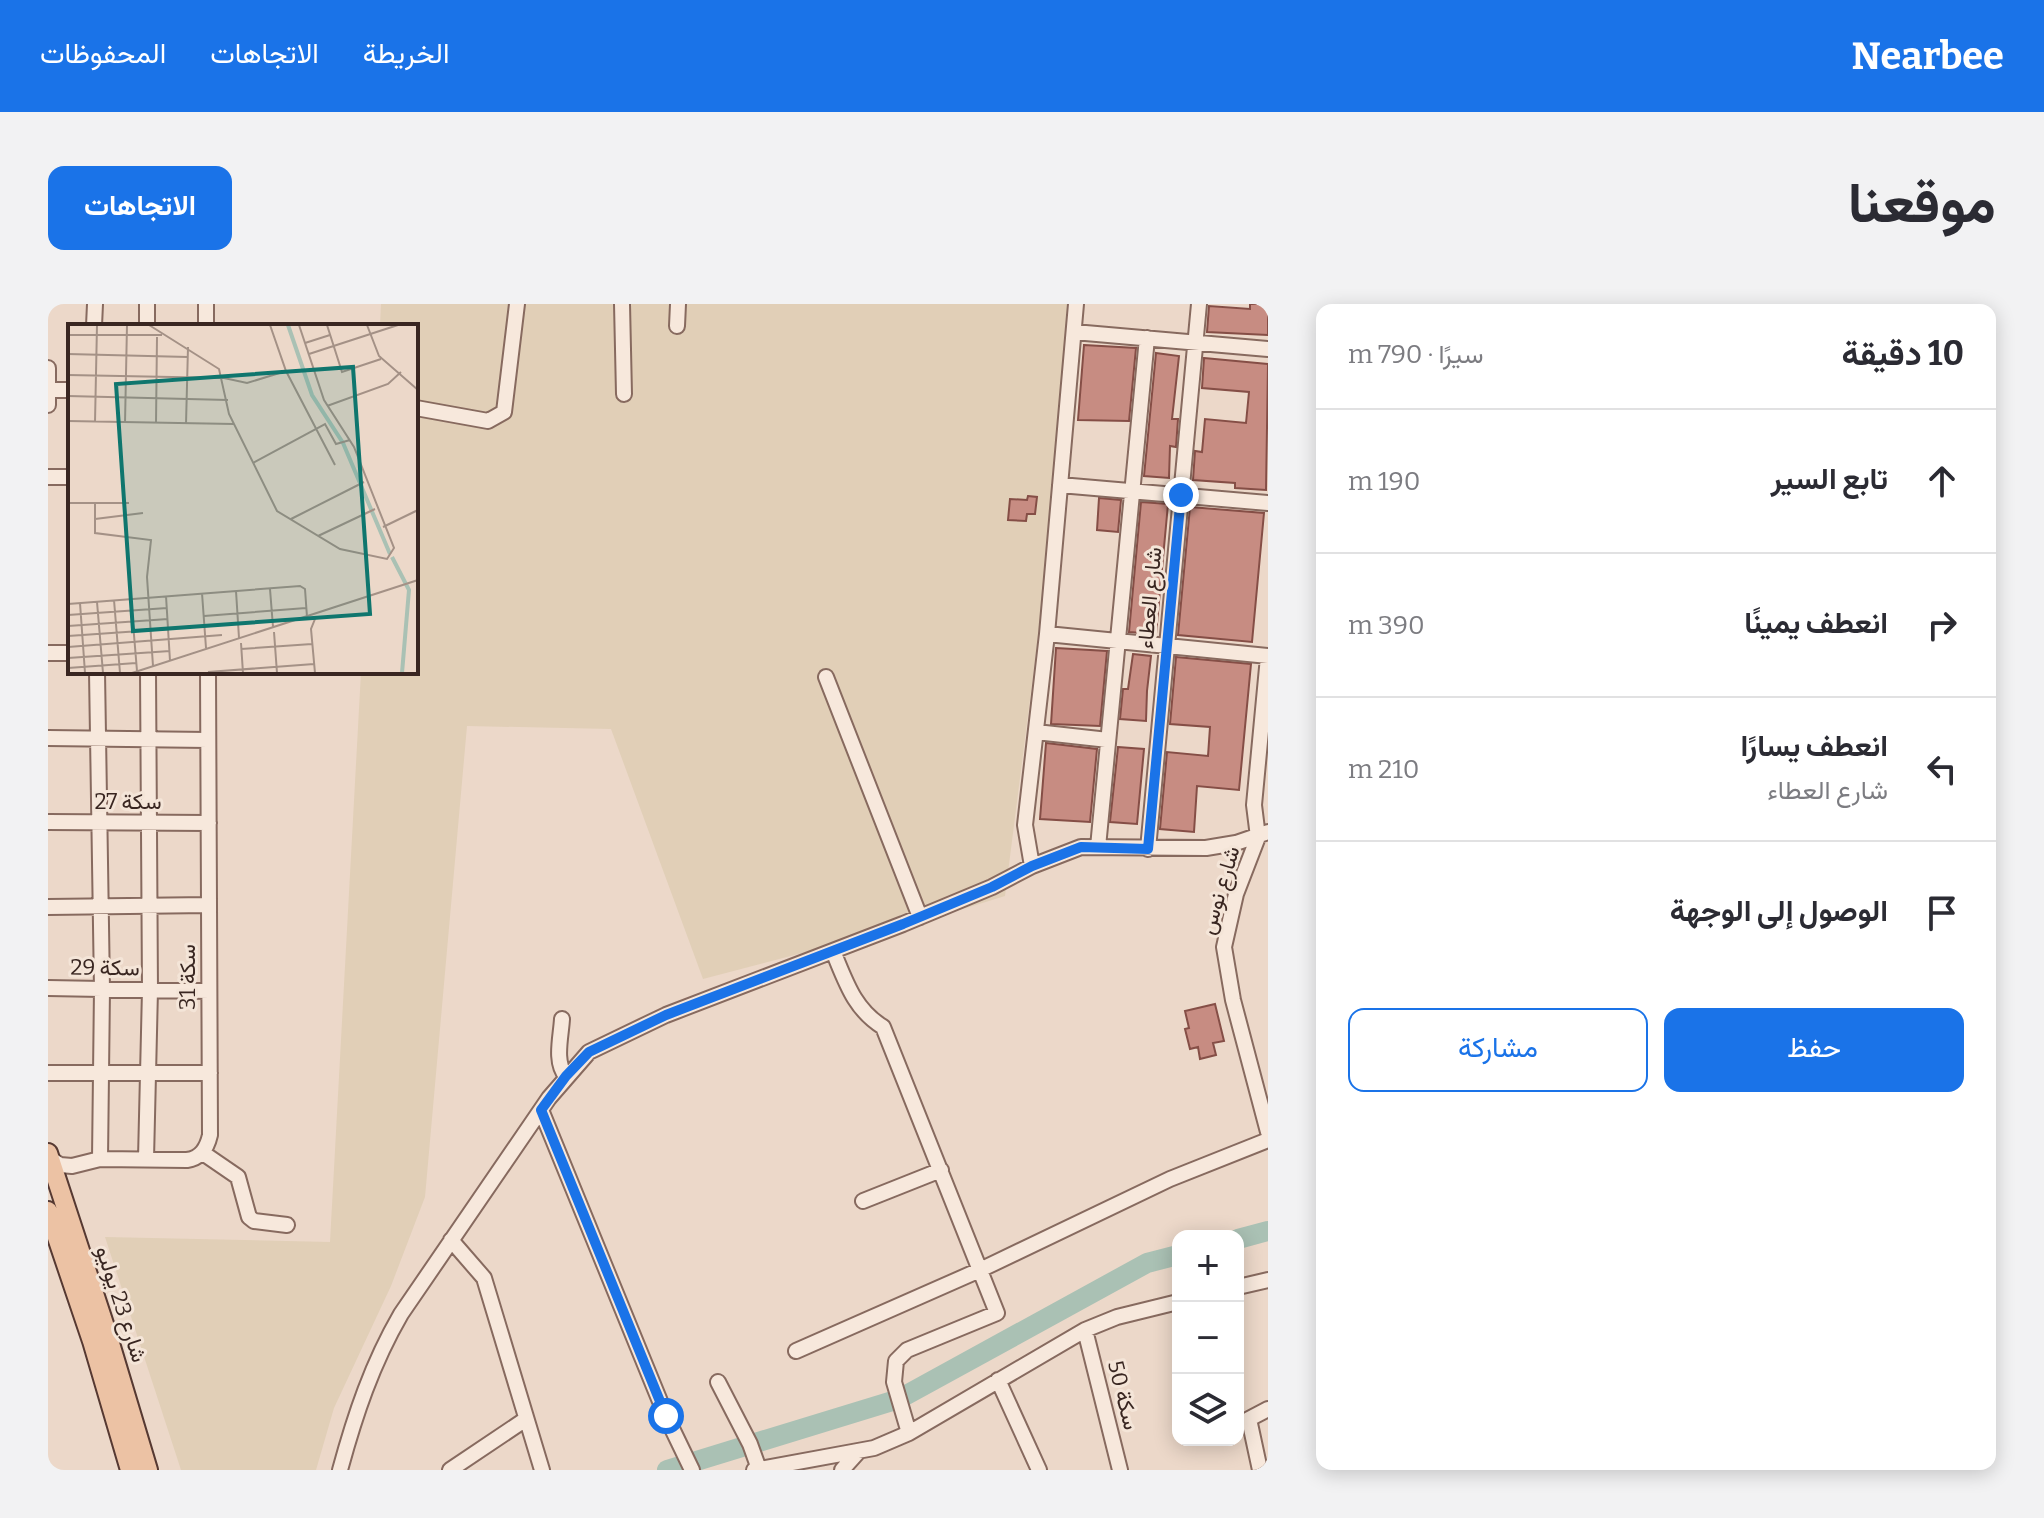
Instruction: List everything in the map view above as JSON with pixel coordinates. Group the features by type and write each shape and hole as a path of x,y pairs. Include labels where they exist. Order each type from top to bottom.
{"main road":[{"name":"شارع 23 يوليو","path":"49,1156 55,1204 130,1470"},
{"name":"شارع 23 يوليو","path":"55,1204 106,1330 148,1470"}],"street":[{"path":"94,324 95,304"},
{"path":"418,408 488,421 504,412 517,304"},
{"path":"622,304 624,394"},
{"path":"677,326 678,304"},
{"path":"1032,866 1025,825 1047,634 1076,304"},
{"name":"شارع العطاء","path":"1148,849 1199,304"},
{"path":"1074,332 1268,349"},
{"path":"1098,847 1147,338"},
{"path":"48,368 48,405"},
{"path":"1060,485 1268,503"},
{"path":"1047,634 1268,656"},
{"name":"شارع نوس","path":"1268,656 1254,805 1263,835 1236,894 1224,947 1233,1000 1268,1132"},
{"path":"97,674 102,989 100,1159"},
{"path":"146,1159 150,990 148,674"},
{"name":"سكة 31","path":"203,1153 210,1135 208,674"},
{"path":"826,677 920,917"},
{"path":"1036,732 1108,740"},
{"path":"48,738 208,740"},
{"name":"سكة 27","path":"48,822 209,823"},
{"path":"340,1470 358,1403 381,1348 401,1314 541,1110 566,1076 589,1052 666,1015 920,917 1081,847 1206,848 1263,835"},
{"path":"48,907 209,905"},
{"path":"833,951 854,1000 867,1017 883,1027 997,1313 907,1350 896,1361 894,1382 909,1433"},
{"name":"سكة 29","path":"48,988 209,991"},
{"path":"562,1019 560,1061 561,1070 566,1076"},
{"path":"48,1073 210,1073"},
{"path":"541,1110 666,1416 692,1470"},
{"path":"796,1351 982,1269 1170,1179 1268,1140"},
{"path":"49,1156 60,1165 78,1165 100,1159 187,1160 203,1153 238,1177 249,1217 254,1221 287,1225"},
{"path":"55,1204 66,1180 78,1165"},
{"path":"863,1201 941,1170"},
{"path":"451,1240 484,1278 542,1470"},
{"path":"1244,1286 1268,1280"},
{"path":"718,1382 750,1444 756,1470 874,1448 909,1433 1085,1330 1117,1317 1172,1303"},
{"name":"سكة 50","path":"1085,1330 1120,1470"},
{"path":"998,1380 1039,1470"},
{"path":"1260,1470 1249,1419 1268,1409"},
{"path":"450,1470 526,1419"},
{"path":"842,1470 859,1451"}],"shaded area":[{"path":"381,304 1071,304 1064,432 1005,896 924,921 703,979 611,729 467,726 425,1197 391,1286 334,1408 316,1470 181,1470 105,1237 330,1242 361,674 418,674 418,324 380,324"}],"building":[{"path":"1250,304 1268,304 1268,335 1207,332 1209,306 1250,309"},
{"path":"1084,345 1136,348 1129,421 1078,420"},
{"path":"1156,353 1179,356 1172,419 1178,419 1176,447 1170,446 1169,478 1144,476"},
{"path":"1204,358 1268,364 1266,490 1235,488 1235,483 1193,480 1195,451 1202,452 1205,419 1246,423 1249,392 1202,388"},
{"path":"1028,496 1037,497 1035,514 1027,514 1026,521 1008,520 1010,499 1027,500"},
{"path":"1099,498 1121,500 1118,532 1097,530"},
{"path":"1141,502 1168,504 1156,634 1129,632"},
{"path":"1190,507 1264,513 1252,642 1178,635"},
{"path":"1056,648 1107,651 1100,726 1051,724"},
{"path":"1133,654 1151,656 1146,721 1120,719 1123,689 1128,689"},
{"path":"1176,657 1251,664 1239,790 1197,786 1194,832 1160,829 1167,752 1208,756 1210,727 1170,724"},
{"path":"1046,743 1097,749 1090,822 1040,819"},
{"path":"1118,747 1144,749 1137,824 1110,822"},
{"path":"1215,1004 1224,1041 1213,1043 1216,1055 1200,1059 1198,1047 1190,1049 1185,1011"}],"waterway":[{"path":"1244,1237 1268,1231"},
{"path":"667,1470 899,1399 1147,1263 1172,1257"}],"route":[{"path":"666,1416 541,1110 566,1076 589,1052 666,1015 903,924 1081,847 1148,849 1181,495"}]}
